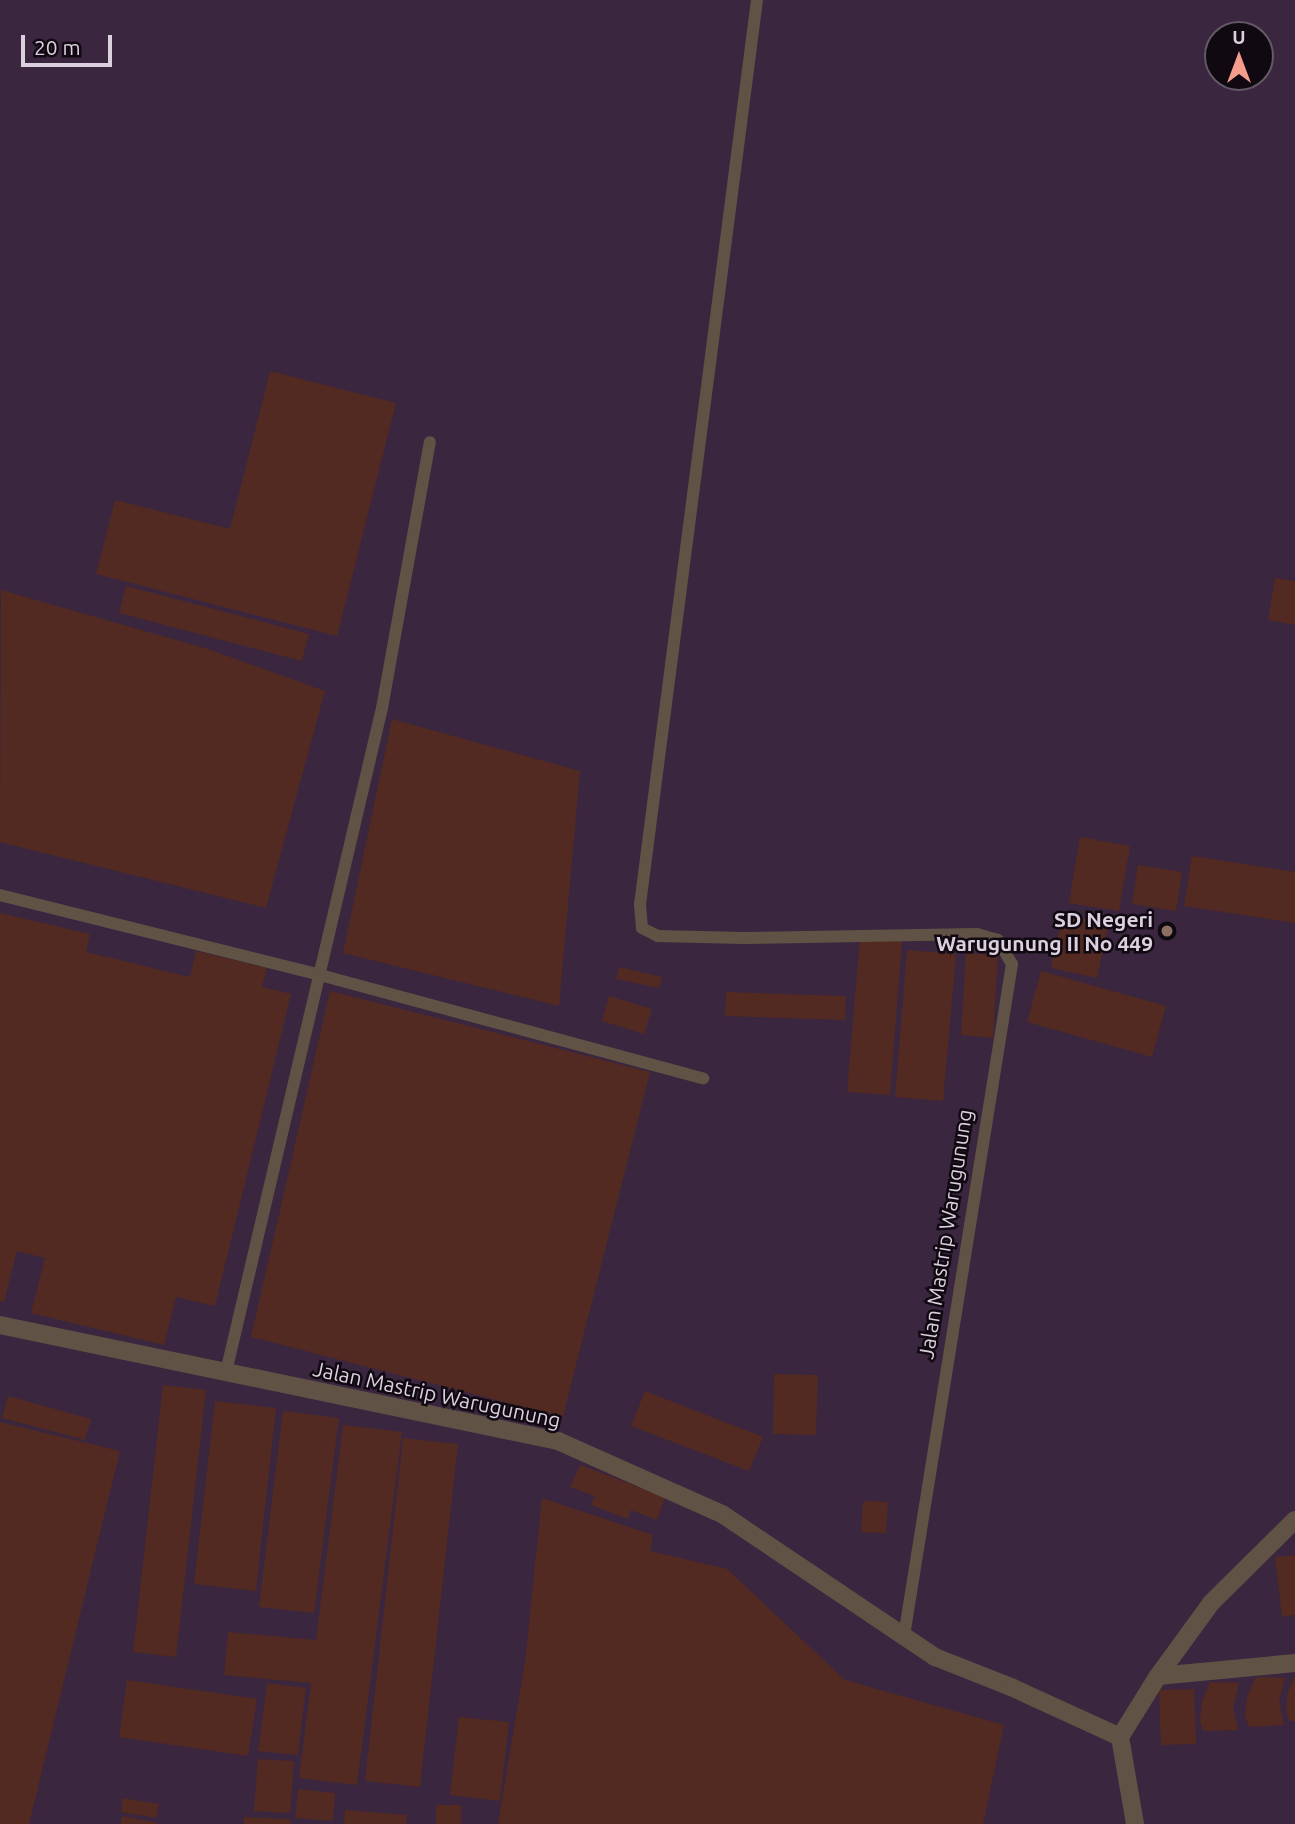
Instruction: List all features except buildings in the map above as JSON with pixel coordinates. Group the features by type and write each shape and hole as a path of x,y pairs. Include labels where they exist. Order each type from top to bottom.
{"street":[{"name":"Jalan Mastrip Warugunung","path":"0,1325 558,1441 722,1514 935,1657 1060,1708 1120,1737"},
{"path":"1135,1824 1120,1737 1158,1676 1211,1603 1295,1520"},
{"path":"1158,1676 1295,1663"}],"lane":[{"name":"Jalan Mastrip Warugunung","path":"757,0 640,905 642,928 658,936 743,938 977,934 998,940 1012,964 904,1636"},
{"path":"226,1372 383,708 430,442"},
{"path":"0,895 320,975 703,1078"}],"shaded area":[{"path":"0,0 1295,0 1295,1824 0,1824"}],"place":[{"name":"SD Negeri Warugunung II No 449","path":"1167,931"}]}
